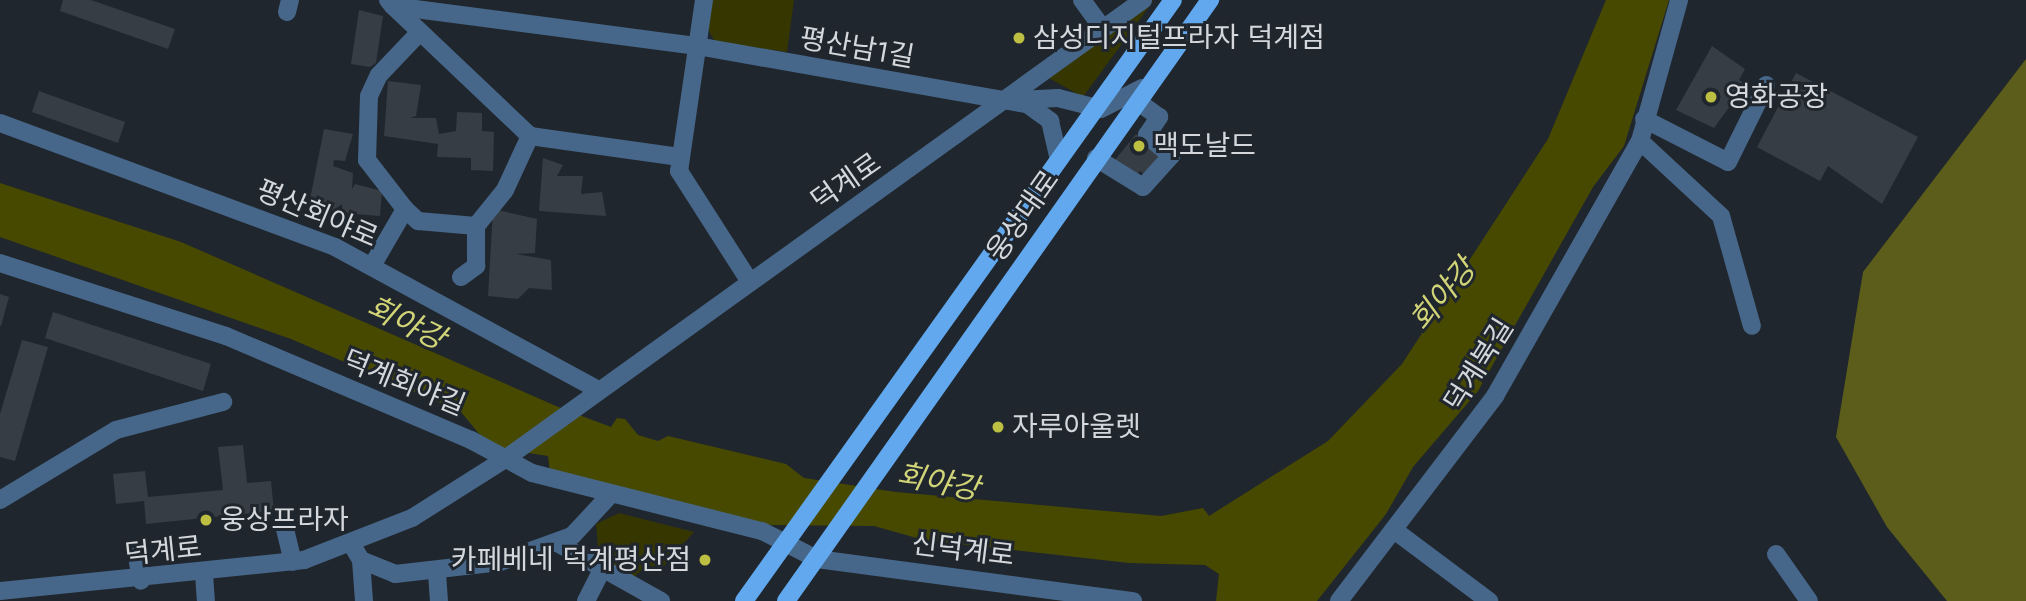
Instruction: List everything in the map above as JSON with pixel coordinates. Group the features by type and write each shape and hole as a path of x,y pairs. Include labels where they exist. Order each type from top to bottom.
{"main road":[{"path":"744,601 853,454 1058,155 1173,0"},
{"name":"웅상대로","path":"817,559 1096,158 1210,0"},
{"path":"786,601 817,559"}],"street":[{"path":"704,0 679,171 750,282"},
{"path":"1082,0 1103,29"},
{"name":"덕계로","path":"0,591 34,595 357,552 509,456 592,393 1007,101 1143,0"},
{"name":"덕계북길","path":"1339,601 1495,396 1640,141 1679,0"},
{"path":"390,3 530,136 680,157"},
{"name":"평산남1길","path":"390,3 697,46 1007,101"},
{"path":"420,32 379,75 369,96 367,160 405,209 418,220 477,226"},
{"path":"1007,101 1058,98 1091,109 1114,107 1152,80"},
{"path":"1644,119 1728,162 1766,85"},
{"path":"1007,101 1027,104 1050,121 1058,155"},
{"path":"1096,158 1143,187 1171,156 1147,135 1159,117 1137,101"},
{"name":"평산회야로","path":"0,123 272,222 372,266 592,393"},
{"path":"461,277 476,265 477,226 505,190 530,136"},
{"path":"1640,141 1721,216 1752,326"},
{"path":"372,266 405,209"},
{"name":"덕계회야길","path":"0,263 226,336 509,456 611,494 794,537"},
{"path":"0,500 116,430 223,402"},
{"path":"357,552 395,574 437,573 559,544 591,522 611,494"},
{"path":"283,521 293,562"},
{"path":"1394,530 1489,601"},
{"name":"신덕계로","path":"794,537 817,559 1133,601"},
{"path":"559,544 661,601"},
{"path":"357,552 364,601"},
{"path":"1776,554 1809,601"},
{"path":"137,556 141,581"},
{"path":"586,601 603,568"},
{"path":"437,573 439,601"},
{"path":"204,574 206,601"}],"shaded area":[{"path":"712,0 794,0 787,52 715,42 708,29"},
{"path":"1154,0 1083,97 1047,77"},
{"path":"1606,0 1669,0 1624,146 1593,187 1478,391 1413,467 1386,514 1317,601 1216,601 1219,574 1205,565 1129,563 924,540 874,526 771,525 550,472 548,456 490,447 461,412 291,339 0,237 0,183 181,242 563,409 611,427 617,418 625,419 638,435 658,441 668,436 786,464 804,478 896,492 1161,516 1203,508 1209,516 1328,441 1402,364 1548,139"},
{"path":"2026,59 2026,601 1947,601 1887,527 1836,437 1863,272"},
{"path":"619,513 694,532 664,566 646,566 625,585 600,570 596,524"}],"building":[{"path":"63,0 91,0 175,29 168,49 60,11"},
{"path":"359,10 383,16 376,63 370,67 351,64"},
{"name":"영화공장","path":"1712,46 1745,69 1739,80 1746,84 1714,128 1676,110"},
{"path":"1796,73 1918,137 1882,204 1828,166 1820,181 1757,147"},
{"path":"388,81 421,85 416,116 410,118 436,118 439,134 456,131 457,112 482,113 482,131 494,132 493,171 471,170 471,158 437,157 438,144 384,136"},
{"path":"39,91 125,122 118,143 32,112"},
{"path":"324,129 353,134 345,161 334,160 333,166 353,173 352,189 355,184 382,191 380,216 342,213 342,204 331,212 309,204"},
{"name":"맥도날드","path":"1136,134 1167,158 1146,175 1140,171 1136,176 1115,160"},
{"path":"543,158 563,165 557,176 583,176 581,194 602,192 606,216 539,211"},
{"path":"493,209 537,219 535,253 516,254 551,260 552,290 529,288 518,299 488,296"},
{"path":"0,294 9,297 1,326 0,326"},
{"path":"53,312 211,364 203,391 45,338"},
{"path":"22,340 48,347 15,461 0,457 0,414"},
{"path":"243,445 247,483 271,481 274,511 146,524 144,501 116,504 113,474 145,471 148,497 223,490 218,447"}],"place":[{"name":"삼성디지털프라자 덕계점","path":"1019,38"},
{"name":"영화공장","path":"1711,97"},
{"name":"맥도날드","path":"1139,146"},
{"name":"자루아울렛","path":"998,427"},
{"name":"웅상프라자","path":"206,520"},
{"name":"카페베네 덕계평산점","path":"705,560"}],"water label":[{"name":"회야강","path":"1443,295"},
{"name":"회야강","path":"406,323"},
{"name":"회야강","path":"938,482"}]}
